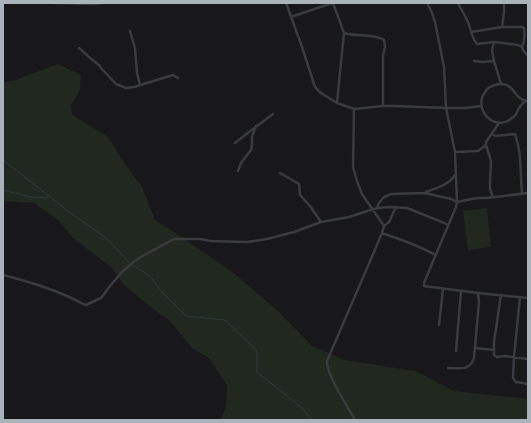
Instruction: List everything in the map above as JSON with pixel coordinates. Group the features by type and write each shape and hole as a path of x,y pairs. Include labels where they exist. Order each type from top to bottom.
{"street":[{"path":"55,3 103,3"},
{"path":"286,3 315,87 321,93 337,103 354,109 382,106 446,108 481,106"},
{"path":"291,17 333,3 344,33 337,103"},
{"path":"427,3 435,22 444,67 446,108 455,152 458,202 424,286 528,298"},
{"path":"458,3 468,21 474,41 477,44 500,42 518,45 522,47 528,56"},
{"path":"502,27 504,3"},
{"path":"471,32 502,27 522,27 524,28 525,42 522,47"},
{"path":"130,31 135,48 137,73 140,85"},
{"path":"344,33 379,37 384,40 385,47 383,56 382,106"},
{"path":"494,42 492,50 501,84"},
{"path":"485,43 492,50"},
{"path":"79,48 100,66 116,84 126,88 173,76 178,78"},
{"path":"474,61 494,61"},
{"path":"501,84 506,85 515,91 520,100 527,101 519,108 513,118 500,123 489,119 485,115 481,106 481,100 488,88 501,84"},
{"path":"354,109 353,167 362,194 384,226"},
{"path":"235,143 273,114"},
{"path":"455,152 478,151 486,145 486,142 500,123"},
{"path":"238,171 241,163 251,150 252,137 256,126"},
{"path":"492,134 496,136 515,134 518,148 522,193"},
{"path":"486,145 492,161 490,189 493,197"},
{"path":"280,173 300,184 300,195 321,222"},
{"path":"425,193 446,184 456,175"},
{"path":"377,208 384,197 391,194 425,193 458,202 477,198 528,193"},
{"path":"3,275 50,289 86,304 102,298 122,272 139,258 177,238 184,240 200,239 211,241 247,242 267,239 294,232 321,222 349,217 377,208 389,207 407,208 442,222 448,226"},
{"path":"355,420 330,376 326,366 384,226 389,222 396,207"},
{"path":"382,233 436,255"},
{"path":"439,324 443,289"},
{"path":"456,351 461,291"},
{"path":"448,368 469,367 472,364 474,358 479,302 478,293"},
{"path":"501,295 494,342 494,355 497,357 505,356 528,359"},
{"path":"520,297 513,378 516,382 528,384"},
{"path":"475,348 494,350"}],"shaded area":[{"path":"58,64 81,75 80,90 71,105 72,115 108,137 142,187 155,220 235,274 279,312 312,346 345,360 415,371 454,391 528,399 528,420 221,420 226,405 227,385 209,358 192,348 170,321 124,285 111,267 73,238 58,220 34,203 3,201 3,82 13,81"},
{"path":"487,208 491,247 468,250 463,211"}],"waterway":[{"path":"3,160 72,214 106,238 131,264 150,276 160,290 186,316 225,320 257,351 257,372 302,408 312,420"},
{"path":"3,190 34,198 49,197"}]}
